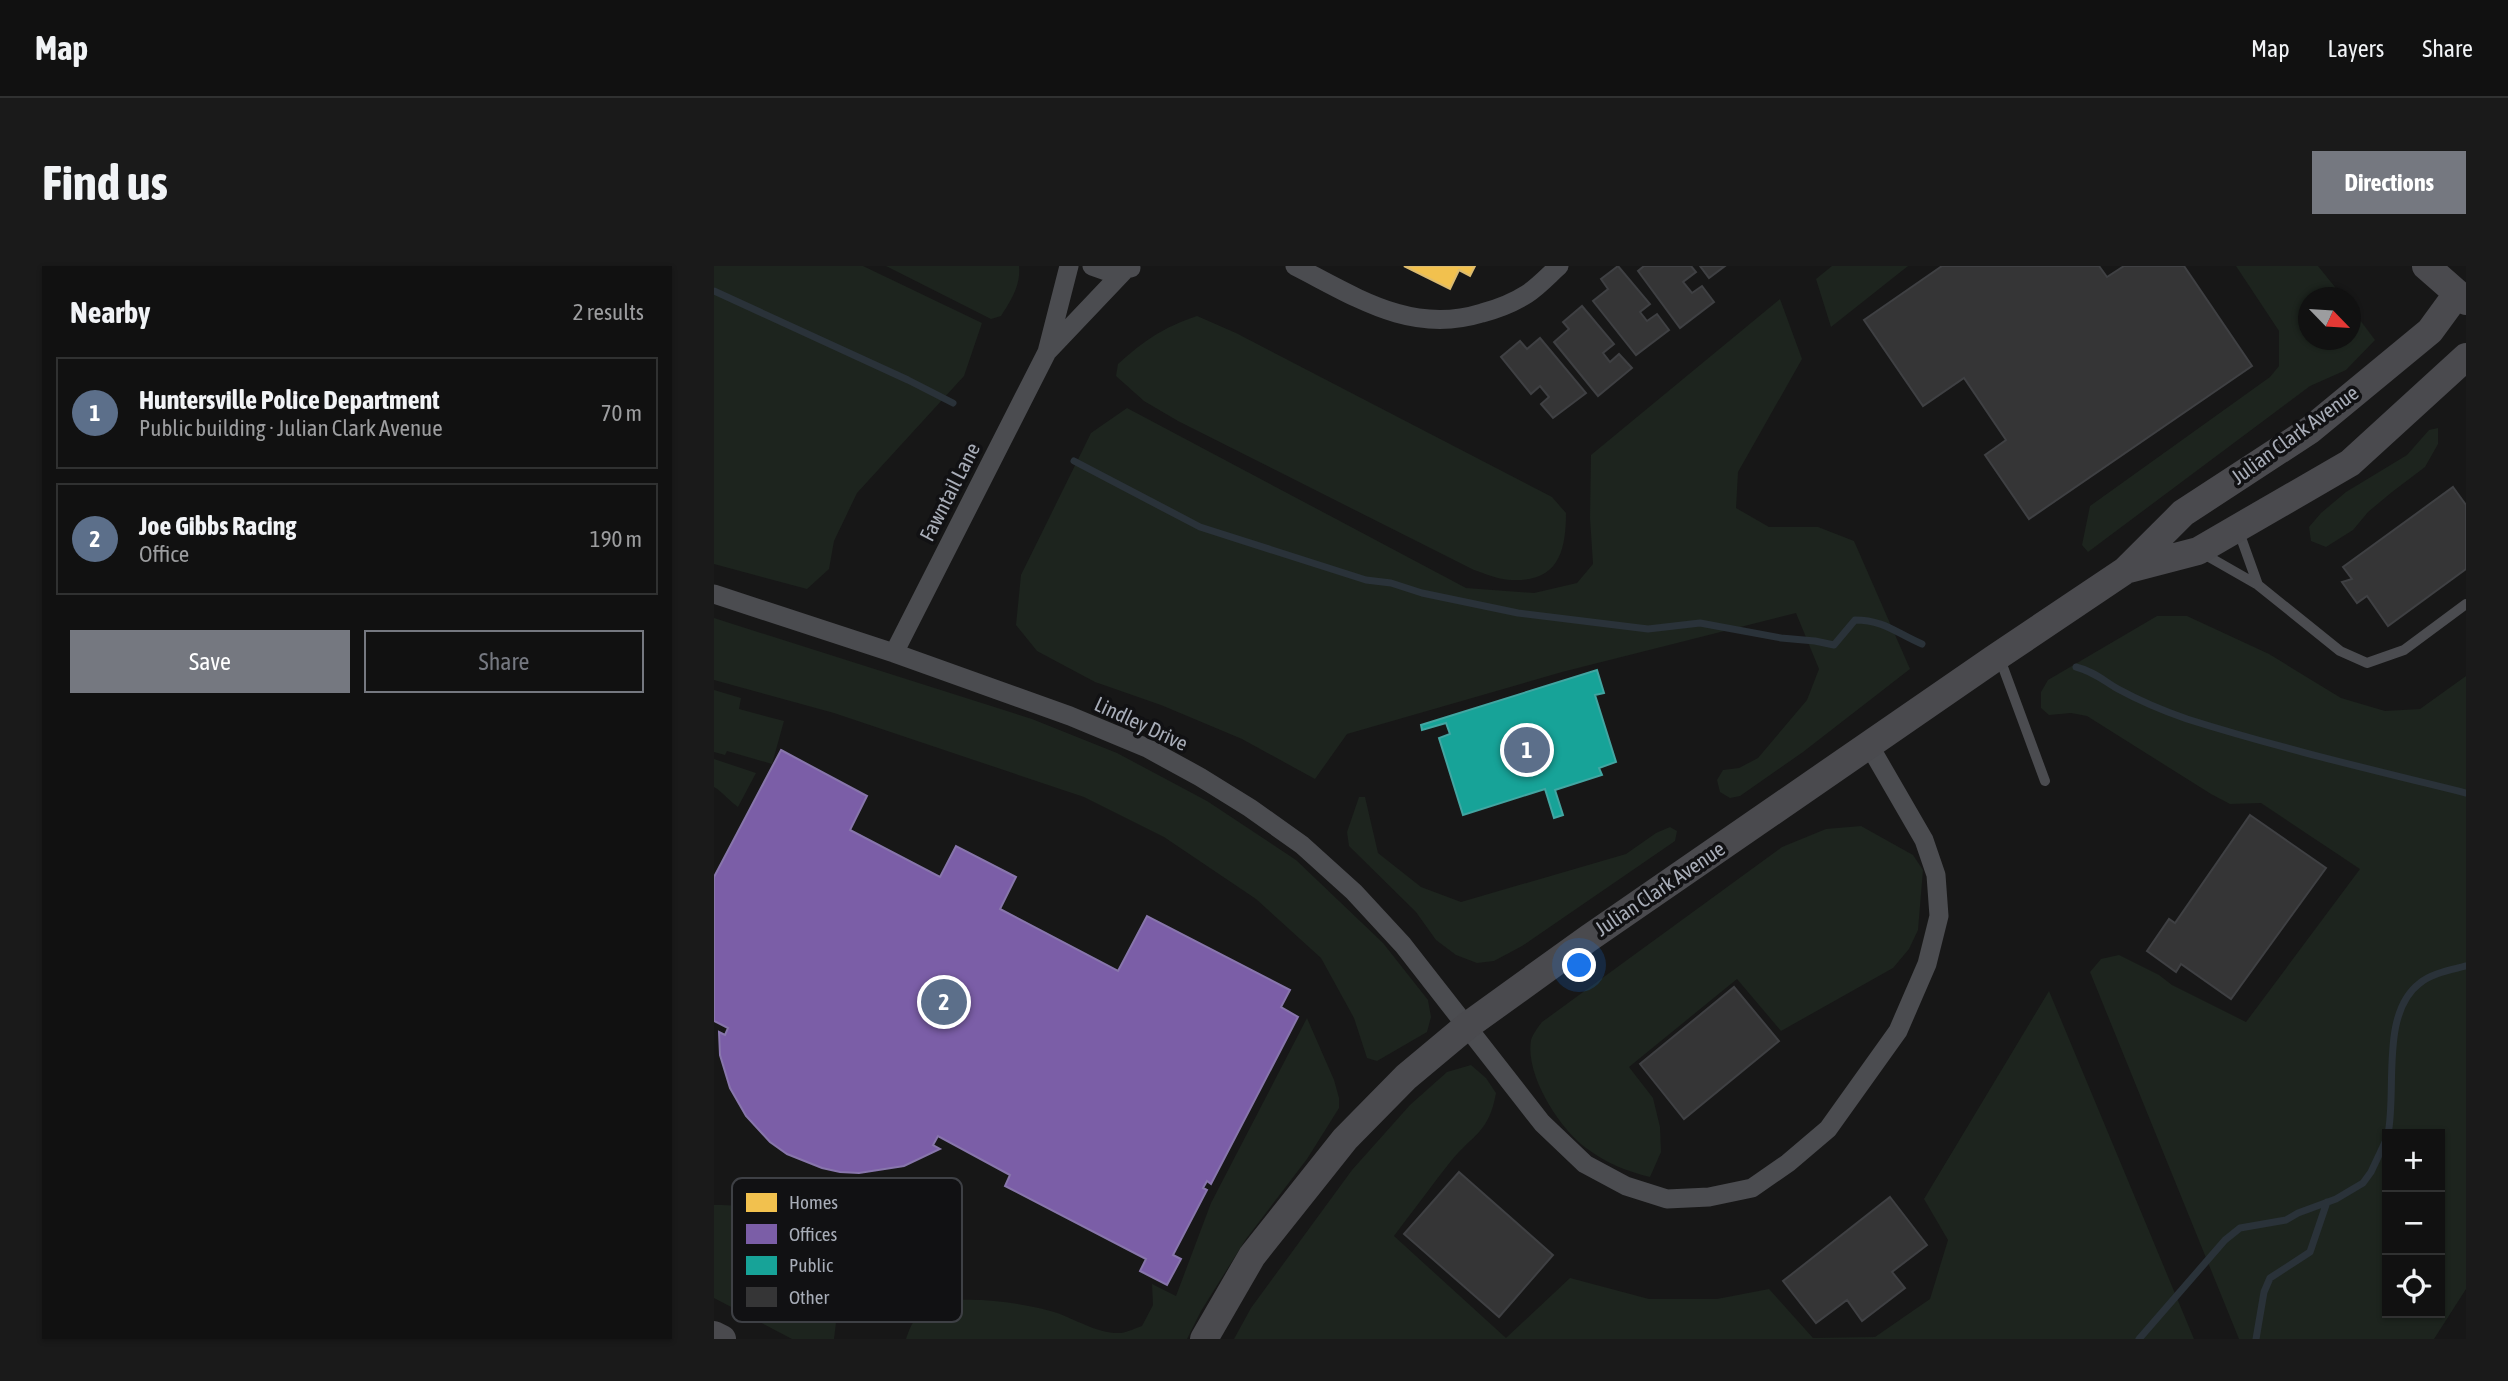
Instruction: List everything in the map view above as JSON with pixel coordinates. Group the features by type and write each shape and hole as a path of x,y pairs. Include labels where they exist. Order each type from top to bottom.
{"street":[{"name":"Fawntail Lane","path":"894,653 1047,352 1069,266"},
{"path":"1092,266 1109,272 1129,268"},
{"path":"1295,266 1377,308 1410,318 1437,320 1469,317 1500,308 1527,294 1559,266"},
{"path":"2426,266 2462,298"},
{"name":"Fawntail Lane","path":"1047,352 1129,268"},
{"name":"Julian Clark Avenue","path":"1204,1339 1252,1256 1345,1139 1406,1077 1467,1026 1589,938 2126,570 2183,513 2310,430 2430,331 2462,298"},
{"name":"Julian Clark Avenue","path":"2126,570 2198,551 2350,463 2466,357"},
{"name":"Lindley Drive","path":"714,594 894,653 1070,716 1147,748 1250,808 1302,845 1354,892 1403,945 1542,1123 1585,1164 1626,1186 1667,1199 1709,1197 1752,1188 1788,1163 1828,1129 1898,1031 1927,964 1939,916 1936,875 1924,840 1869,745"},
{"path":"714,1335 722,1339"}],"lane":[{"path":"2238,528 2258,585"},
{"path":"2198,551 2258,585 2340,651 2367,663 2404,650 2466,604"},
{"path":"1999,655 2045,781"}],"shaded area":[{"path":"714,266 863,266 982,323 964,376 857,493 834,541 829,569 807,589 714,564"},
{"path":"886,266 1019,266 1019,273 1005,310 1001,316 991,319"},
{"path":"1832,266 1908,266 1831,327 1816,279"},
{"path":"2236,266 2318,266 2335,287 2298,287 2298,350 2361,350 2361,321 2375,340 2346,370 2310,386 2088,552 2082,545 2090,506 2270,377 2279,366 2279,331"},
{"path":"1780,299 1802,359 1738,472 1736,508 1769,527 1818,527 1854,541 1910,669 1803,752 1740,796 1730,798 1720,792 1717,780 1723,770 1739,768 1758,758 1807,700 1819,669 1796,613 1562,672 1347,734 1315,779 1242,739 1161,705 1095,682 1037,651 1016,625 1021,575 1091,433 1127,408 1466,588 1534,593 1577,583 1593,564 1590,518 1591,455"},
{"path":"1197,316 1236,333 1552,497 1566,513 1564,540 1556,562 1540,576 1528,579 1503,579 1474,570 1178,421 1144,401 1116,376 1118,364 1146,341"},
{"path":"2438,428 2438,444 2425,467 2368,512 2353,530 2326,547 2311,541 2309,527 2321,513 2346,492 2407,455 2429,430"},
{"path":"2157,616 2187,616 2269,654 2341,698 2385,711 2420,709 2466,676 2466,1289 2434,1339 2239,1339 2090,972 2101,959 2119,955 2246,1022 2360,869 2261,803 2230,804 2087,716 2071,713 2049,715 2041,708 2041,692 2048,680"},
{"path":"714,618 1032,719 1117,753 1207,801 1296,860 1383,943 1428,1000 1431,1017 1427,1032 1377,1061 1367,1058 1354,1018 1321,958 1256,899 1164,837 1084,797 834,713 714,680"},
{"path":"714,690 741,698 739,709 784,721 772,764 727,751 725,755 714,752"},
{"path":"714,759 756,773 738,807 714,787"},
{"path":"1359,797 1365,797 1378,853 1421,887 1461,902 1626,854 1656,833 1670,827 1677,831 1675,841 1522,946 1494,961 1477,963 1456,955 1436,940 1416,912 1349,846 1347,832"},
{"path":"1861,826 1913,855 1923,870 1918,930 1909,949 1893,968 1781,1031 1737,979 1629,1067 1653,1098 1660,1127 1661,1152 1650,1177 1624,1169 1586,1148 1555,1114 1533,1069 1531,1040 1542,1022 1782,847 1826,829"},
{"path":"2049,991 2194,1339 1234,1339 1251,1308 1352,1170 1410,1105 1447,1072 1471,1065 1486,1078 1496,1093 1489,1117 1479,1132 1451,1161 1394,1236 1506,1338 1570,1278 1649,1299 1717,1299 1769,1289 1813,1338 1875,1337 1930,1299 1948,1240 1924,1199"},
{"path":"1307,1018 1334,1080 1339,1108 1307,1159 1246,1239 1201,1311 1187,1339 906,1339 913,1322 962,1322 962,1300 971,1300 1026,1305 1112,1333 1142,1326 1153,1305 1152,1284 1176,1296 1211,1203"},
{"path":"714,1205 732,1205 732,1307 714,1298"},
{"path":"760,1322 835,1322 834,1339 792,1339"}],"building: Homes":[{"path":"1404,266 1475,266 1470,276 1459,270 1450,289"}],"building: Offices":[{"path":"781,750 867,796 850,830 940,877 956,846 1016,877 1000,909 1118,971 1147,916 1290,990 1281,1007 1298,1017 1211,1184 1207,1181 1203,1188 1207,1190 1173,1255 1181,1259 1167,1285 1140,1271 1146,1259 1005,1186 1010,1175 938,1136 933,1145 940,1149 904,1166 859,1173 840,1172 787,1154 770,1142 746,1116 730,1088 720,1055 719,1032 725,1035 728,1028 714,1021 714,877"}],"building: Public":[{"path":"1597,670 1604,693 1595,695 1616,762 1599,768 1602,775 1555,790 1563,815 1554,818 1545,789 1463,815 1439,738 1450,734 1446,723 1422,730 1421,725"}],"building: Other":[{"path":"1618,266 1650,304 1640,312 1647,321 1657,314 1669,330 1636,355 1593,301 1608,289 1601,279"},
{"path":"1644,266 1691,266 1696,272 1683,282 1692,293 1702,286 1714,302 1680,328 1638,271"},
{"path":"1700,266 1725,266 1709,278"},
{"path":"1942,266 2099,266 2107,277 2124,266 2184,266 2252,366 2029,519 1985,455 2006,440 1964,378 1923,406 1864,320"},
{"path":"1582,306 1614,344 1603,353 1610,362 1619,354 1632,368 1598,396 1554,342 1569,329 1563,322"},
{"path":"1540,338 1586,393 1553,418 1541,404 1549,397 1540,386 1531,394 1501,357 1520,341 1527,349"},
{"path":"2453,487 2466,505 2466,569 2388,626 2367,596 2357,603 2342,582 2352,579 2343,567"},
{"path":"2250,815 2326,868 2231,999 2181,964 2176,972 2147,951 2169,919 2175,923"},
{"path":"1734,987 1779,1041 1684,1119 1640,1064"},
{"path":"1459,1172 1553,1255 1499,1317 1404,1234"},
{"path":"1890,1197 1927,1245 1892,1272 1905,1288 1862,1321 1847,1300 1816,1323 1783,1281"}],"waterway":[{"path":"714,291 953,403"},
{"path":"1074,461 1200,527 1366,580 1391,583 1422,593 1518,613 1648,629 1700,623 1834,645 1855,620 1865,621 1882,625 1922,644"},
{"path":"2076,667 2135,698 2187,719 2291,749 2466,793"},
{"path":"2389,1129 2392,1053 2399,1013 2408,996 2420,983 2442,972 2466,966"},
{"path":"2139,1339 2225,1240 2240,1228 2286,1220 2336,1199 2363,1183 2382,1149"},
{"path":"2256,1339 2264,1292 2270,1278 2310,1252 2327,1202"}],"place":[{"name":"Huntersville Police Department","path":"1527,750"},
{"name":"Joe Gibbs Racing","path":"944,1002"}]}
